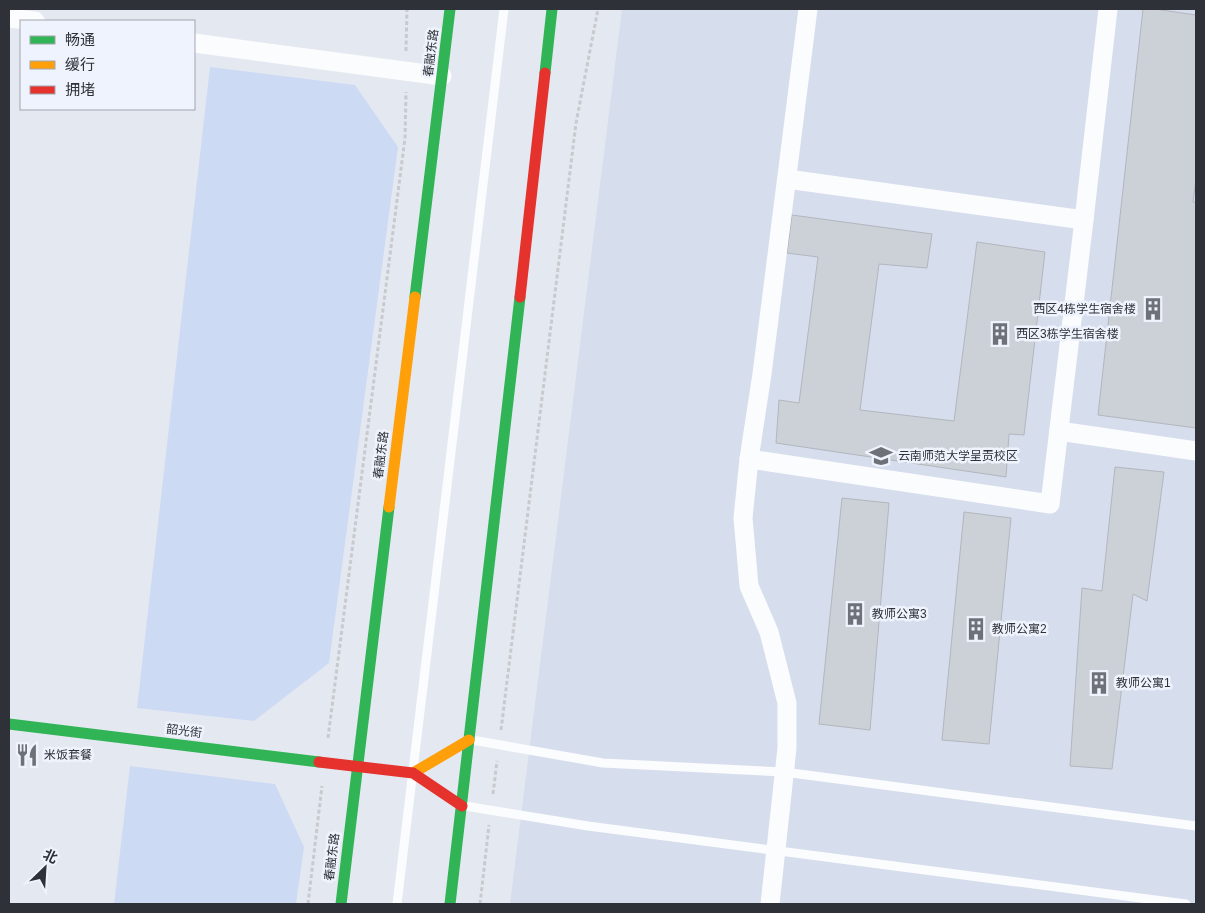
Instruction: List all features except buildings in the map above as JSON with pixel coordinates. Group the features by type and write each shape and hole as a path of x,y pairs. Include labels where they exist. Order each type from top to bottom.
{"main road":[{"name":"春融东路","path":"341,904 450,9"},
{"path":"450,904 552,9"},
{"name":"韶光街","path":"9,724 413,773"},
{"path":"462,806 413,773 469,740"}],"street":[{"path":"770,904 787,748 787,703 769,632 749,586 743,518 749,459 762,374 808,9"},
{"path":"749,459 1050,504 1108,9"},
{"path":"9,18 26,20"},
{"path":"195,42 442,76"},
{"path":"787,179 1084,220"},
{"path":"1059,431 1196,451"}],"lane":[{"path":"397,904 504,9"},
{"path":"469,740 603,762 784,772 1196,826"},
{"path":"462,806 588,826 1186,904"}],"path":[{"path":"308,904 405,138 406,9"},
{"path":"480,904 576,123 598,9"}],"shaded area":[{"name":"云南师范大学呈贡校区","path":"622,9 1196,9 1196,904 510,904"},
{"path":"210,67 355,85 398,147 329,663 254,721 137,708"},
{"path":"130,766 275,784 304,847 296,904 114,904"}],"traffic: fast":[{"path":"415,297 450,9"},
{"path":"545,73 552,9"},
{"path":"450,904 520,297"},
{"path":"341,904 389,507"},
{"path":"9,724 319,762"}],"traffic: slow":[{"path":"389,507 415,297"},
{"path":"413,773 469,740"}],"traffic: jam":[{"path":"520,297 545,73"},
{"path":"319,762 413,773 462,806"}],"place":[{"name":"西区4栋学生宿舍楼","path":"1153,309"},
{"name":"西区3栋学生宿舍楼","path":"1000,334"},
{"name":"云南师范大学呈贡校区","path":"881,456"},
{"name":"教师公寓3","path":"855,614"},
{"name":"教师公寓2","path":"976,629"},
{"name":"教师公寓1","path":"1099,683"},
{"name":"米饭套餐","path":"27,755"}]}
